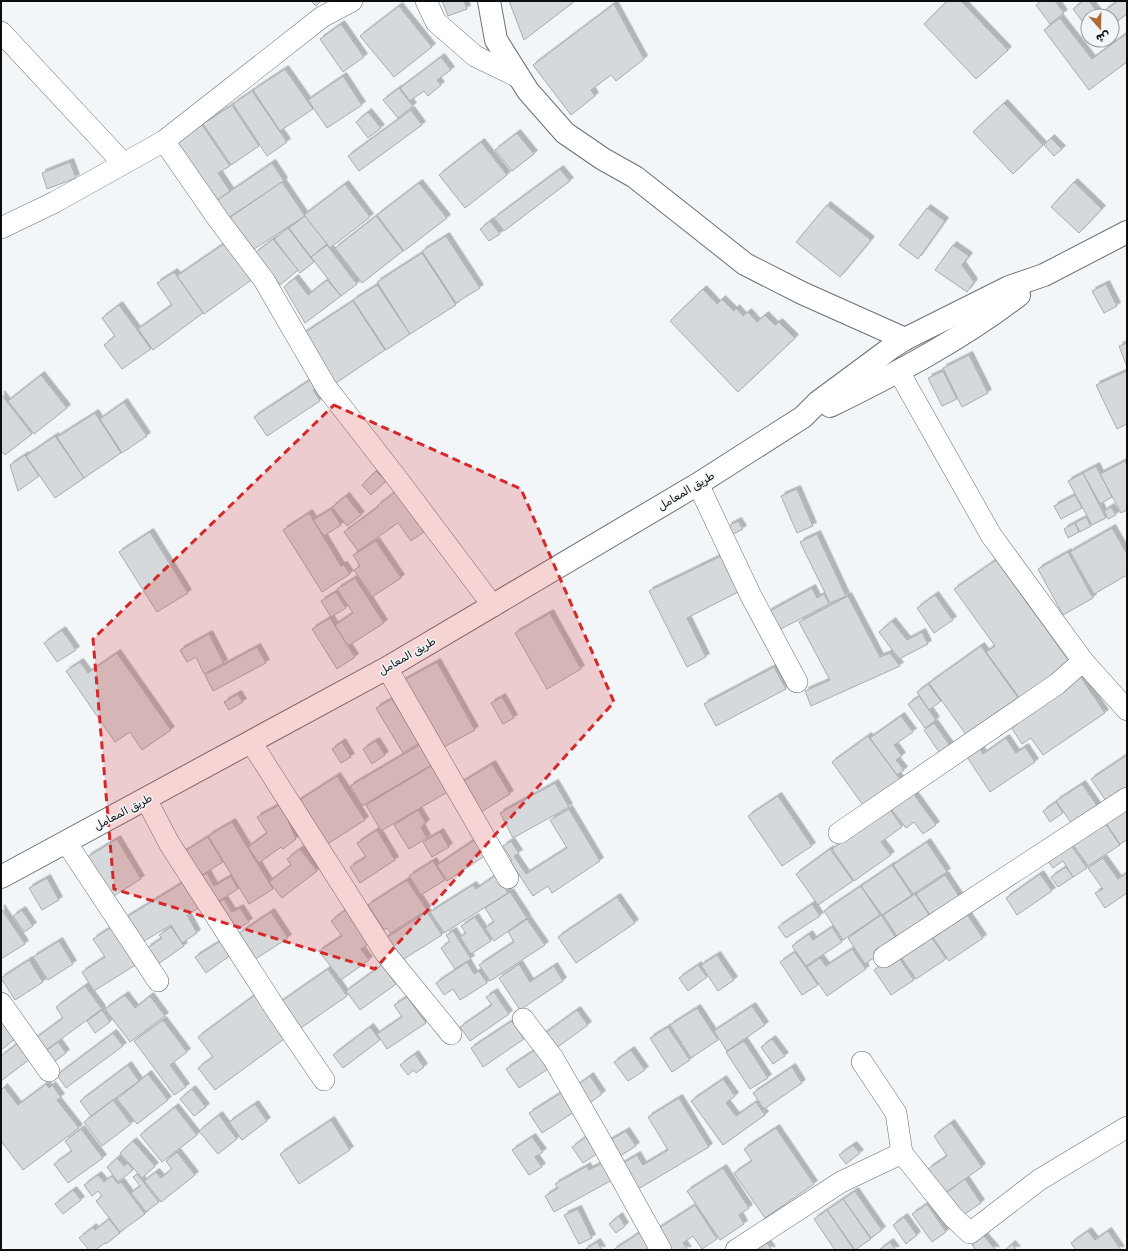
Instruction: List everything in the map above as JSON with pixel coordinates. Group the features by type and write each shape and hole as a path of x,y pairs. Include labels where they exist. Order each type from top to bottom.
{"main road":[{"path":"489,1 496,40 528,91 565,133 603,159 635,178 745,264 905,339"},
{"path":"803,417 818,402 905,339 1009,287 1044,275 1127,232"},
{"path":"803,417 899,372 948,343 981,321 1016,297 1044,275"},
{"name":"طريق المعامل","path":"1,877 387,668 698,484 803,417"}],"street":[{"path":"1,228 55,202 164,141 322,17 352,1"},
{"path":"426,1 436,22 475,56 520,78"},
{"path":"1,32 123,163"},
{"path":"164,141 218,219 264,280 326,387 493,606"},
{"path":"899,372 991,535 1083,661 1127,710"},
{"path":"698,484 751,596 796,682"},
{"path":"839,833 1057,684 1083,661"},
{"path":"387,668 508,878"},
{"path":"251,742 386,954 451,1034"},
{"path":"884,957 1127,798"},
{"path":"146,799 169,843 277,1012 324,1080"},
{"path":"66,842 158,981"},
{"path":"1,1003 49,1071"},
{"path":"523,1019 552,1058 599,1138 661,1250"},
{"path":"862,1062 896,1113 902,1153 953,1218 970,1234 1039,1180 1127,1127"},
{"path":"736,1250 841,1182 902,1153"}],"highlighted area":[{"path":"334,405 521,489 614,702 375,969 114,889 93,639"}],"building":[{"path":"311,1 321,1 316,6"},
{"path":"442,1 464,1 467,9 448,16"},
{"path":"509,1 575,1 524,40"},
{"path":"947,1 961,1 1008,50 976,79 924,24"},
{"path":"1041,1 1055,1 1064,13 1050,24 1036,5"},
{"path":"1083,1 1089,1 1094,8 1080,8 1080,18 1073,9"},
{"path":"1118,1 1127,1 1127,14 1120,19 1120,8 1108,8"},
{"path":"614,4 644,59 616,81 611,75 591,90 595,96 571,115 533,65"},
{"path":"399,6 432,47 394,77 360,36"},
{"path":"1060,18 1080,44 1080,48 1083,48 1092,59 1107,48 1120,48 1120,38 1127,33 1127,62 1089,90 1044,30"},
{"path":"341,24 364,57 343,72 320,39"},
{"path":"441,57 451,70 437,80 441,85 428,96 424,91 410,101 400,88"},
{"path":"285,69 313,109 280,131 253,90"},
{"path":"343,76 362,105 327,128 308,100"},
{"path":"399,88 413,106 398,118 383,100"},
{"path":"252,91 287,142 267,156 233,104"},
{"path":"1004,103 1043,145 1013,174 973,132"},
{"path":"232,105 259,146 231,165 203,124"},
{"path":"411,110 422,125 359,171 348,156"},
{"path":"368,112 381,128 368,138 356,122"},
{"path":"202,125 230,166 218,173 230,191 216,201 177,142"},
{"path":"517,133 534,154 512,171 495,150"},
{"path":"1051,138 1062,149 1054,156 1044,145"},
{"path":"481,142 507,175 465,208 439,175"},
{"path":"70,162 76,178 47,189 42,173"},
{"path":"272,163 284,181 228,218 216,201"},
{"path":"560,169 570,181 504,231 494,218"},
{"path":"282,182 305,216 251,251 229,218"},
{"path":"1074,182 1102,209 1079,233 1051,207"},
{"path":"419,183 447,218 404,251 377,215"},
{"path":"345,184 370,217 330,248 304,215"},
{"path":"827,205 871,240 840,277 796,242"},
{"path":"927,208 945,221 918,259 899,245"},
{"path":"305,216 327,244 311,257 289,228"},
{"path":"376,216 403,251 362,283 335,248"},
{"path":"490,221 500,234 489,241 480,229"},
{"path":"288,228 314,262 300,273 274,239"},
{"path":"446,236 480,288 456,303 422,251"},
{"path":"273,239 298,270 280,285 255,253"},
{"path":"228,241 254,278 204,314 177,276"},
{"path":"327,245 357,284 341,296 311,257"},
{"path":"953,245 969,256 962,265 974,282 967,292 935,270"},
{"path":"422,253 456,305 410,334 377,282"},
{"path":"174,272 203,313 153,350 138,329 172,305 157,283"},
{"path":"295,278 308,295 327,280 341,296 305,323 284,287"},
{"path":"1106,284 1117,306 1104,313 1092,291"},
{"path":"377,285 410,334 386,350 353,300"},
{"path":"703,289 717,304 722,299 734,311 736,308 743,316 748,312 757,322 765,315 775,325 779,322 795,338 738,392 670,321"},
{"path":"353,301 385,350 333,385 301,335"},
{"path":"119,305 151,349 122,369 104,345 115,336 102,318"},
{"path":"1127,343 1127,367 1119,346"},
{"path":"969,355 988,393 962,407 943,368"},
{"path":"943,371 957,399 942,406 928,378"},
{"path":"1127,371 1127,424 1117,429 1096,385"},
{"path":"41,375 67,408 34,434 8,401"},
{"path":"310,380 315,389 313,390 320,401 267,436 254,417"},
{"path":"1,394 32,434 5,455 1,451"},
{"path":"124,402 147,436 122,453 100,419"},
{"path":"95,413 121,453 84,478 57,437"},
{"path":"55,436 84,478 55,498 26,456"},
{"path":"25,455 39,476 18,491 10,465"},
{"path":"1125,461 1127,465 1127,510 1121,513 1100,474"},
{"path":"1096,466 1112,497 1100,504 1083,473"},
{"path":"376,471 386,481 371,495 362,485"},
{"path":"1083,473 1106,518 1092,525 1068,481"},
{"path":"797,489 813,526 797,533 781,496"},
{"path":"395,492 428,529 411,541 398,523 358,551 344,532 378,507 377,506"},
{"path":"1075,495 1082,508 1061,519 1054,506"},
{"path":"346,496 361,515 347,526 332,507"},
{"path":"1111,507 1116,515 1108,519 1104,511"},
{"path":"331,509 341,525 324,536 313,520"},
{"path":"309,513 341,566 344,565 350,574 322,592 283,530"},
{"path":"1086,517 1091,526 1080,532 1075,523"},
{"path":"738,521 743,529 733,534 728,526"},
{"path":"1075,523 1079,532 1068,538 1064,529"},
{"path":"1112,528 1127,554 1127,575 1094,594 1070,552"},
{"path":"150,532 188,593 157,612 119,552"},
{"path":"817,534 846,596 830,603 800,542"},
{"path":"376,541 401,578 372,597 354,570 360,566 353,555"},
{"path":"1068,552 1093,598 1063,615 1038,569"},
{"path":"721,556 742,590 687,618 706,657 687,667 649,591"},
{"path":"996,560 1071,664 1021,700 986,652 995,646 954,589"},
{"path":"355,578 384,623 348,646 335,625 353,613 337,589"},
{"path":"812,588 817,598 824,594 829,604 777,631 768,612"},
{"path":"336,592 346,608 331,617 321,601"},
{"path":"935,595 953,620 934,633 917,608"},
{"path":"848,596 880,657 890,653 900,666 811,706 805,691 830,680 799,622"},
{"path":"550,613 581,669 547,689 515,633"},
{"path":"330,618 355,657 337,669 312,629"},
{"path":"892,621 907,640 922,632 928,644 899,659 879,632"},
{"path":"62,630 76,650 57,662 44,643"},
{"path":"209,634 224,663 204,674 196,657 187,662 180,650"},
{"path":"981,646 1019,699 967,736 929,683"},
{"path":"257,647 266,663 213,691 205,675"},
{"path":"117,653 171,730 142,750 130,732 115,742 66,671 80,662 88,673"},
{"path":"437,662 475,730 437,751 399,683"},
{"path":"774,667 786,689 716,726 704,704"},
{"path":"1080,676 1105,713 1043,755 1031,738 1022,744 1009,724"},
{"path":"928,684 941,701 929,710 917,692"},
{"path":"238,694 243,702 229,710 224,702"},
{"path":"919,696 936,720 925,728 908,704"},
{"path":"502,697 514,718 503,724 491,703"},
{"path":"392,699 419,743 403,753 376,708"},
{"path":"901,716 913,732 894,745 902,756 896,760 904,770 897,775 870,738"},
{"path":"934,723 951,747 941,755 924,730"},
{"path":"868,736 902,782 865,808 832,762"},
{"path":"1006,738 1016,753 1025,747 1035,762 990,792 965,754 978,745 983,754"},
{"path":"376,741 385,755 372,764 363,749"},
{"path":"342,742 351,757 341,763 332,749"},
{"path":"423,743 435,763 362,806 350,786"},
{"path":"1127,755 1127,792 1108,804 1091,779"},
{"path":"436,763 451,790 381,831 366,805"},
{"path":"492,764 510,794 478,814 459,784"},
{"path":"337,776 365,820 323,847 295,803"},
{"path":"555,783 569,807 513,838 500,813"},
{"path":"1082,784 1100,810 1074,827 1056,801"},
{"path":"913,793 936,825 923,834 914,822 906,828 891,809"},
{"path":"778,796 812,846 782,866 748,816"},
{"path":"1056,802 1063,813 1050,822 1043,811"},
{"path":"281,804 296,839 283,849 281,847 259,863 248,847 267,833 257,817"},
{"path":"1127,805 1127,840 1120,844 1104,820"},
{"path":"569,809 600,861 552,893 548,886 533,896 510,861 512,860 503,846 511,841 519,853 514,856 526,874 567,848 550,820"},
{"path":"890,809 902,827 881,842 891,855 854,881 832,849"},
{"path":"418,810 426,823 421,827 427,838 409,849 394,825"},
{"path":"1103,820 1120,845 1088,866 1071,842"},
{"path":"232,822 273,889 249,904 208,836"},
{"path":"377,830 395,860 360,883 350,867 366,857 357,843"},
{"path":"440,832 449,847 432,857 423,842"},
{"path":"208,837 223,862 197,878 182,853"},
{"path":"117,839 141,879 112,897 87,857"},
{"path":"476,839 486,855 447,881 437,865"},
{"path":"927,842 947,872 913,894 893,865"},
{"path":"1069,842 1087,868 1073,877 1063,861 1053,868 1046,858"},
{"path":"300,849 317,871 282,898 269,882 291,865 287,859"},
{"path":"830,849 853,881 818,905 796,874"},
{"path":"1103,858 1118,879 1127,873 1127,893 1105,908 1095,893 1103,889 1088,868"},
{"path":"433,861 445,880 421,895 409,876"},
{"path":"892,865 912,895 882,915 861,886"},
{"path":"1066,867 1073,877 1058,887 1051,877"},
{"path":"207,873 214,886 231,876 238,889 214,904 198,878"},
{"path":"1040,874 1052,891 1017,915 1006,898"},
{"path":"496,875 508,893 444,933 430,912 473,885 476,889"},
{"path":"945,875 961,899 932,918 916,894"},
{"path":"47,878 59,900 42,910 29,888"},
{"path":"407,880 427,910 391,933 387,928 384,930 368,905"},
{"path":"184,882 200,907 187,915 197,933 182,943 171,925 141,943 125,918"},
{"path":"861,886 880,915 843,940 824,911"},
{"path":"510,892 527,918 494,941 485,928 494,922 485,908"},
{"path":"915,894 932,919 900,941 883,915"},
{"path":"617,897 635,923 576,963 558,937"},
{"path":"224,899 232,912 240,908 249,922 233,932 216,904"},
{"path":"812,904 820,916 786,938 778,927"},
{"path":"1,908 25,944 1,959"},
{"path":"347,909 371,942 361,949 369,960 341,980 319,951 342,936 331,921"},
{"path":"22,910 33,926 24,932 13,916"},
{"path":"964,910 983,938 949,961 930,933"},
{"path":"271,912 288,938 254,960 238,934"},
{"path":"427,912 442,935 399,962 384,939"},
{"path":"881,915 898,941 865,964 848,938"},
{"path":"475,917 491,941 471,954 460,937 466,933 461,926"},
{"path":"527,919 545,945 490,981 479,965 514,942 508,932"},
{"path":"113,926 137,964 94,991 82,972 105,957 93,939"},
{"path":"171,927 184,946 158,964 147,948 162,938 159,935"},
{"path":"832,927 842,942 806,966 792,946 809,934 813,940"},
{"path":"453,931 471,959 455,969 441,948 450,941 446,935"},
{"path":"928,932 946,959 916,979 898,953"},
{"path":"222,940 232,954 206,973 195,957"},
{"path":"59,941 73,964 48,980 33,957"},
{"path":"852,949 866,969 827,996 807,967 820,958 826,966"},
{"path":"795,952 818,985 802,995 780,962"},
{"path":"717,955 734,980 718,991 701,965"},
{"path":"897,955 914,980 891,995 874,970"},
{"path":"29,960 43,982 15,1000 1,978"},
{"path":"467,962 474,974 479,971 487,983 460,1000 453,989 444,995 436,983"},
{"path":"519,964 530,982 554,966 563,981 520,1010 499,978"},
{"path":"382,965 396,984 360,1010 346,991"},
{"path":"698,965 707,977 688,991 679,978"},
{"path":"328,969 347,996 298,1030 279,1003"},
{"path":"85,986 102,1009 42,1053 33,1040 63,1018 56,1007"},
{"path":"494,992 509,1014 470,1041 460,1027 492,1005 486,997"},
{"path":"125,995 135,1008 150,996 165,1016 130,1042 105,1009"},
{"path":"255,995 287,1037 215,1090 198,1068 213,1057 198,1037"},
{"path":"407,997 426,1023 387,1049 377,1034 402,1017 394,1005"},
{"path":"752,1006 765,1025 727,1051 714,1031"},
{"path":"697,1008 718,1040 691,1058 670,1025"},
{"path":"102,1010 110,1022 95,1033 87,1021"},
{"path":"577,1010 588,1025 552,1051 541,1036"},
{"path":"163,1020 187,1052 170,1065 186,1087 174,1095 134,1041"},
{"path":"512,1021 524,1039 483,1067 471,1048"},
{"path":"3,1023 15,1039 1,1050 1,1025"},
{"path":"370,1027 380,1040 343,1068 333,1055"},
{"path":"668,1027 690,1060 672,1072 650,1038"},
{"path":"113,1033 123,1046 66,1088 57,1075"},
{"path":"772,1039 785,1056 773,1064 761,1047"},
{"path":"744,1041 768,1078 750,1089 726,1052"},
{"path":"58,1042 66,1053 51,1064 43,1053"},
{"path":"18,1043 30,1059 1,1081 1,1056"},
{"path":"535,1050 548,1069 519,1088 506,1069"},
{"path":"631,1050 645,1070 628,1081 614,1062"},
{"path":"415,1054 424,1067 416,1073 414,1070 408,1075 400,1065"},
{"path":"128,1065 139,1081 91,1116 80,1101"},
{"path":"792,1067 802,1083 764,1109 753,1093"},
{"path":"148,1074 168,1100 137,1124 117,1099"},
{"path":"590,1076 602,1094 587,1105 575,1087"},
{"path":"723,1079 735,1096 726,1103 736,1116 756,1102 765,1115 723,1145 691,1101"},
{"path":"46,1084 49,1088 52,1085 61,1097 57,1100 79,1128 23,1170 1,1141 1,1090 4,1087 18,1105"},
{"path":"192,1089 206,1107 194,1116 180,1099"},
{"path":"561,1093 574,1112 542,1133 529,1113"},
{"path":"679,1098 709,1147 635,1191 620,1165 637,1155 643,1165 668,1150 648,1117"},
{"path":"113,1100 131,1124 102,1146 84,1122"},
{"path":"255,1104 267,1121 242,1140 229,1122"},
{"path":"175,1107 197,1135 162,1162 140,1135"},
{"path":"219,1115 237,1139 218,1154 199,1131"},
{"path":"331,1120 350,1150 299,1184 280,1154"},
{"path":"951,1123 982,1167 945,1193 928,1169 947,1156 934,1136"},
{"path":"776,1128 814,1184 765,1218 734,1173 752,1161 744,1149"},
{"path":"81,1129 103,1158 68,1183 54,1164 72,1151 65,1141"},
{"path":"626,1131 636,1146 617,1158 607,1142"},
{"path":"532,1137 543,1152 535,1157 542,1167 529,1175 512,1150"},
{"path":"586,1137 598,1153 583,1163 572,1147"},
{"path":"133,1141 155,1166 142,1178 120,1153"},
{"path":"853,1145 860,1153 846,1164 839,1155"},
{"path":"177,1152 195,1175 161,1202 144,1181 156,1172 161,1178 172,1169 166,1161"},
{"path":"117,1158 124,1166 128,1163 133,1170 118,1182 107,1167"},
{"path":"602,1163 612,1180 554,1212 545,1196 558,1188 555,1184 587,1166 589,1170"},
{"path":"723,1168 749,1208 739,1215 744,1224 720,1240 687,1191"},
{"path":"137,1174 159,1202 146,1212 131,1193 140,1186 133,1177"},
{"path":"98,1175 104,1182 112,1176 118,1184 121,1182 145,1214 120,1232 96,1201 102,1196 98,1191 92,1196 84,1185"},
{"path":"965,1179 981,1203 962,1216 946,1193"},
{"path":"73,1190 81,1200 63,1214 55,1204"},
{"path":"855,1191 882,1230 871,1238 843,1199"},
{"path":"843,1199 871,1239 855,1250 827,1210"},
{"path":"927,1204 946,1232 932,1242 912,1214"},
{"path":"695,1205 717,1239 702,1249 693,1236 683,1243 688,1250 669,1250 656,1230"},
{"path":"578,1209 592,1238 579,1244 564,1215"},
{"path":"827,1210 854,1250 835,1250 814,1219"},
{"path":"619,1216 625,1226 616,1233 609,1224"},
{"path":"904,1217 917,1235 906,1244 893,1225"},
{"path":"109,1219 120,1233 106,1244 105,1243 95,1250 89,1250 79,1238 93,1227 95,1230"},
{"path":"1088,1231 1095,1240 1108,1231 1121,1250 1076,1250 1071,1243"},
{"path":"641,1232 653,1250 613,1250"},
{"path":"983,1235 996,1250 976,1250 972,1245"},
{"path":"597,1242 602,1250 584,1250"},
{"path":"890,1242 896,1250 879,1250"},
{"path":"767,1243 772,1250 758,1250"},
{"path":"1012,1244 1017,1250 1005,1250"}]}
